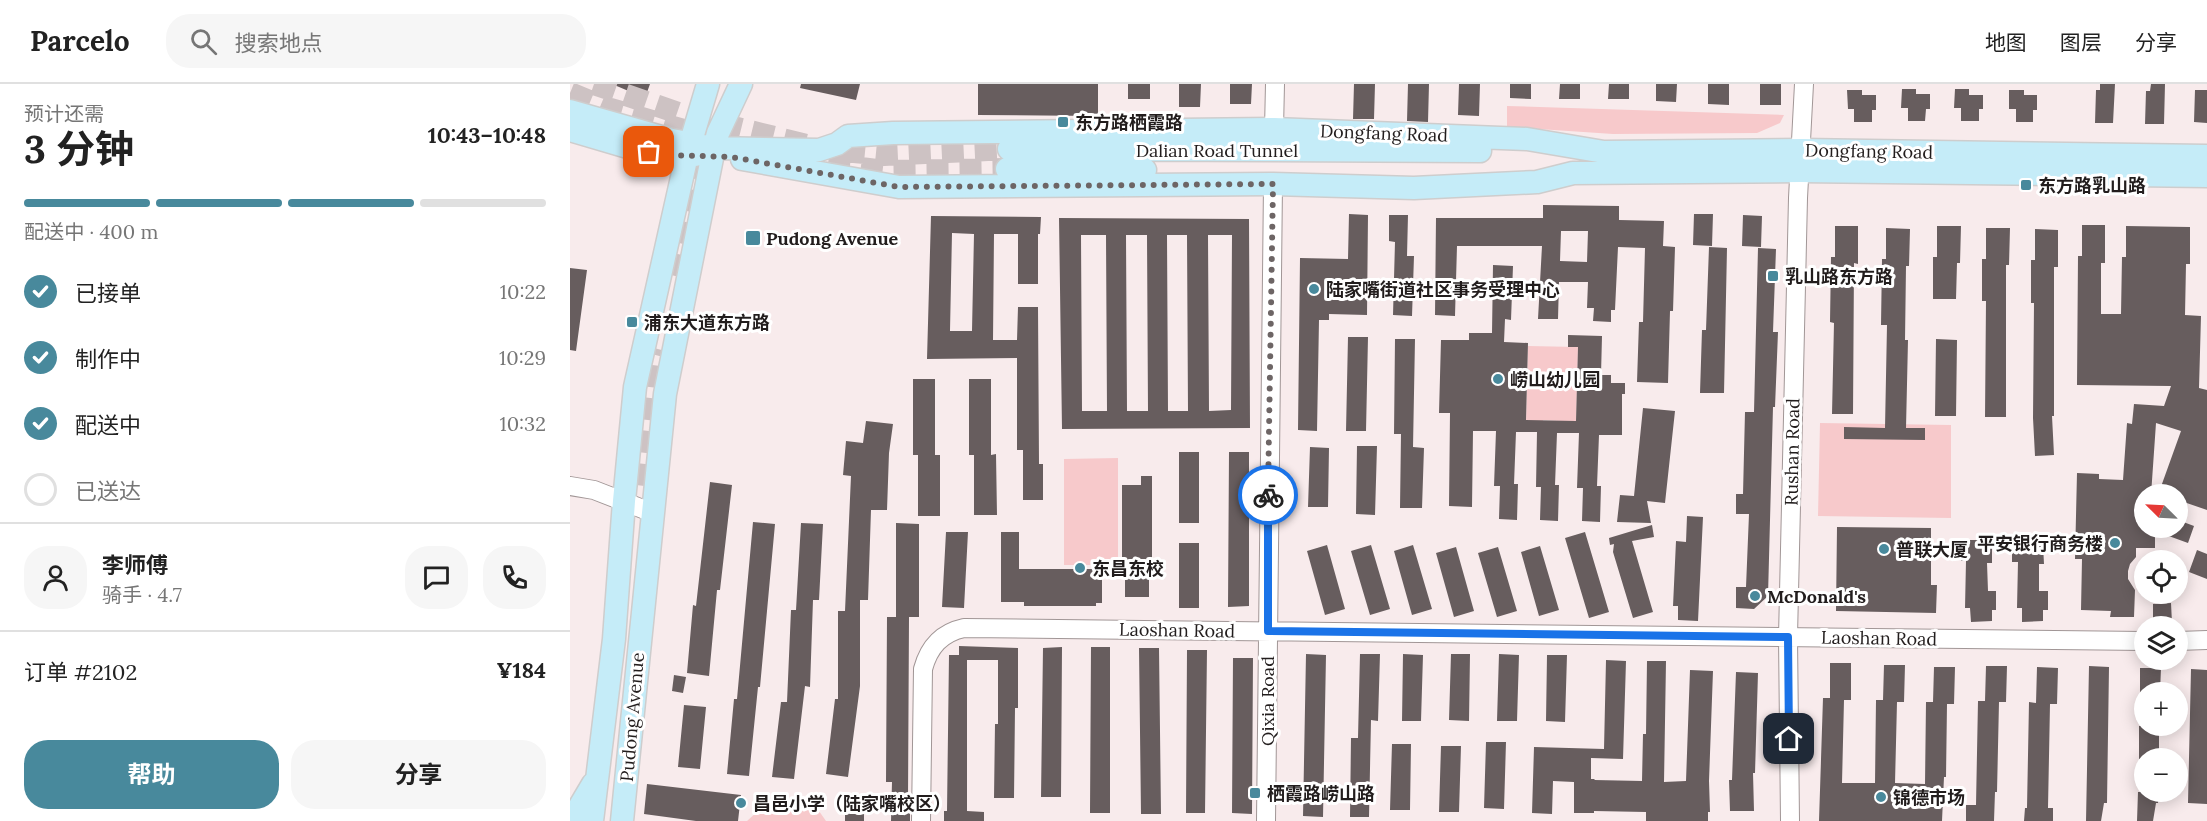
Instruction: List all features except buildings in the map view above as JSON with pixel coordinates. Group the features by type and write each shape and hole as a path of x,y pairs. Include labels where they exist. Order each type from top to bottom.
{"main road":[{"name":"Pudong Avenue","path":"592,821 615,639 634,387 688,149 708,84"},
{"name":"Pudong Avenue","path":"622,821 666,394 713,152 718,134 741,84"},
{"name":"Dongfang Road","path":"570,111 688,149 713,152 819,150 837,144 848,136 893,133 1274,129 1527,139 1604,152 2207,176"},
{"name":"Dongfang Road","path":"570,130 631,148 667,155 688,149"},
{"name":"Dongfang Road","path":"713,152 826,173 861,182 899,187 1273,184 1414,188 1537,182 1573,173 1801,161 2207,156"},
{"name":"Dalian Road Tunnel","path":"1573,173 1008,159 1604,152"},
{"path":"571,821 597,777"},
{"path":"582,821 597,777"}],"street":[{"path":"1274,129 1275,84"},
{"name":"Rushan Road","path":"1790,821 1788,637 1804,84"},
{"name":"Qixia Road","path":"1266,821 1273,184"},
{"path":"570,486 594,490 653,513"},
{"name":"Laoshan Road","path":"921,821 923,669 931,647 955,630 973,628 2134,641"},
{"path":"2188,641 2207,640"}],"shaded area":[{"path":"1507,106 1784,115 1780,123 1757,133 1613,134 1507,127"},
{"path":"1528,346 1578,347 1576,426 1561,421 1543,420 1543,426 1526,425"},
{"path":"1820,423 1951,425 1951,518 1818,516"},
{"path":"1118,458 1118,565 1064,565 1064,459"},
{"path":"758,811 819,811 826,821 747,821"}],"tunnel":[{"path":"594,84 684,115 807,145"},
{"path":"570,93 604,107 708,137"},
{"path":"671,275 704,138"},
{"path":"843,151 884,155 1009,149"},
{"path":"828,164 885,171 1007,169"},
{"path":"636,485 650,363 654,348"}],"way so far":[{"path":"649,152 667,155 731,157 899,187 1273,184 1268,495"}],"place":[{"name":"东方路栖霞路","path":"1063,122"},
{"name":"东方路乳山路","path":"2026,185"},
{"name":"Pudong Avenue","path":"753,238"},
{"name":"乳山路东方路","path":"1773,276"},
{"name":"陆家嘴街道社区事务受理中心","path":"1314,289"},
{"name":"浦东大道东方路","path":"632,322"},
{"name":"崂山幼儿园","path":"1498,379"},
{"name":"平安银行商务楼","path":"2115,543"},
{"name":"普联大厦","path":"1884,549"},
{"name":"东昌东校","path":"1080,568"},
{"name":"McDonald's","path":"1755,596"},
{"name":"栖霞路崂山路","path":"1255,793"},
{"name":"锦德市场","path":"1881,797"},
{"name":"昌邑小学（陆家嘴校区）","path":"741,803"}],"route":[{"path":"1268,495 1268,631 1788,637 1789,739"}]}
